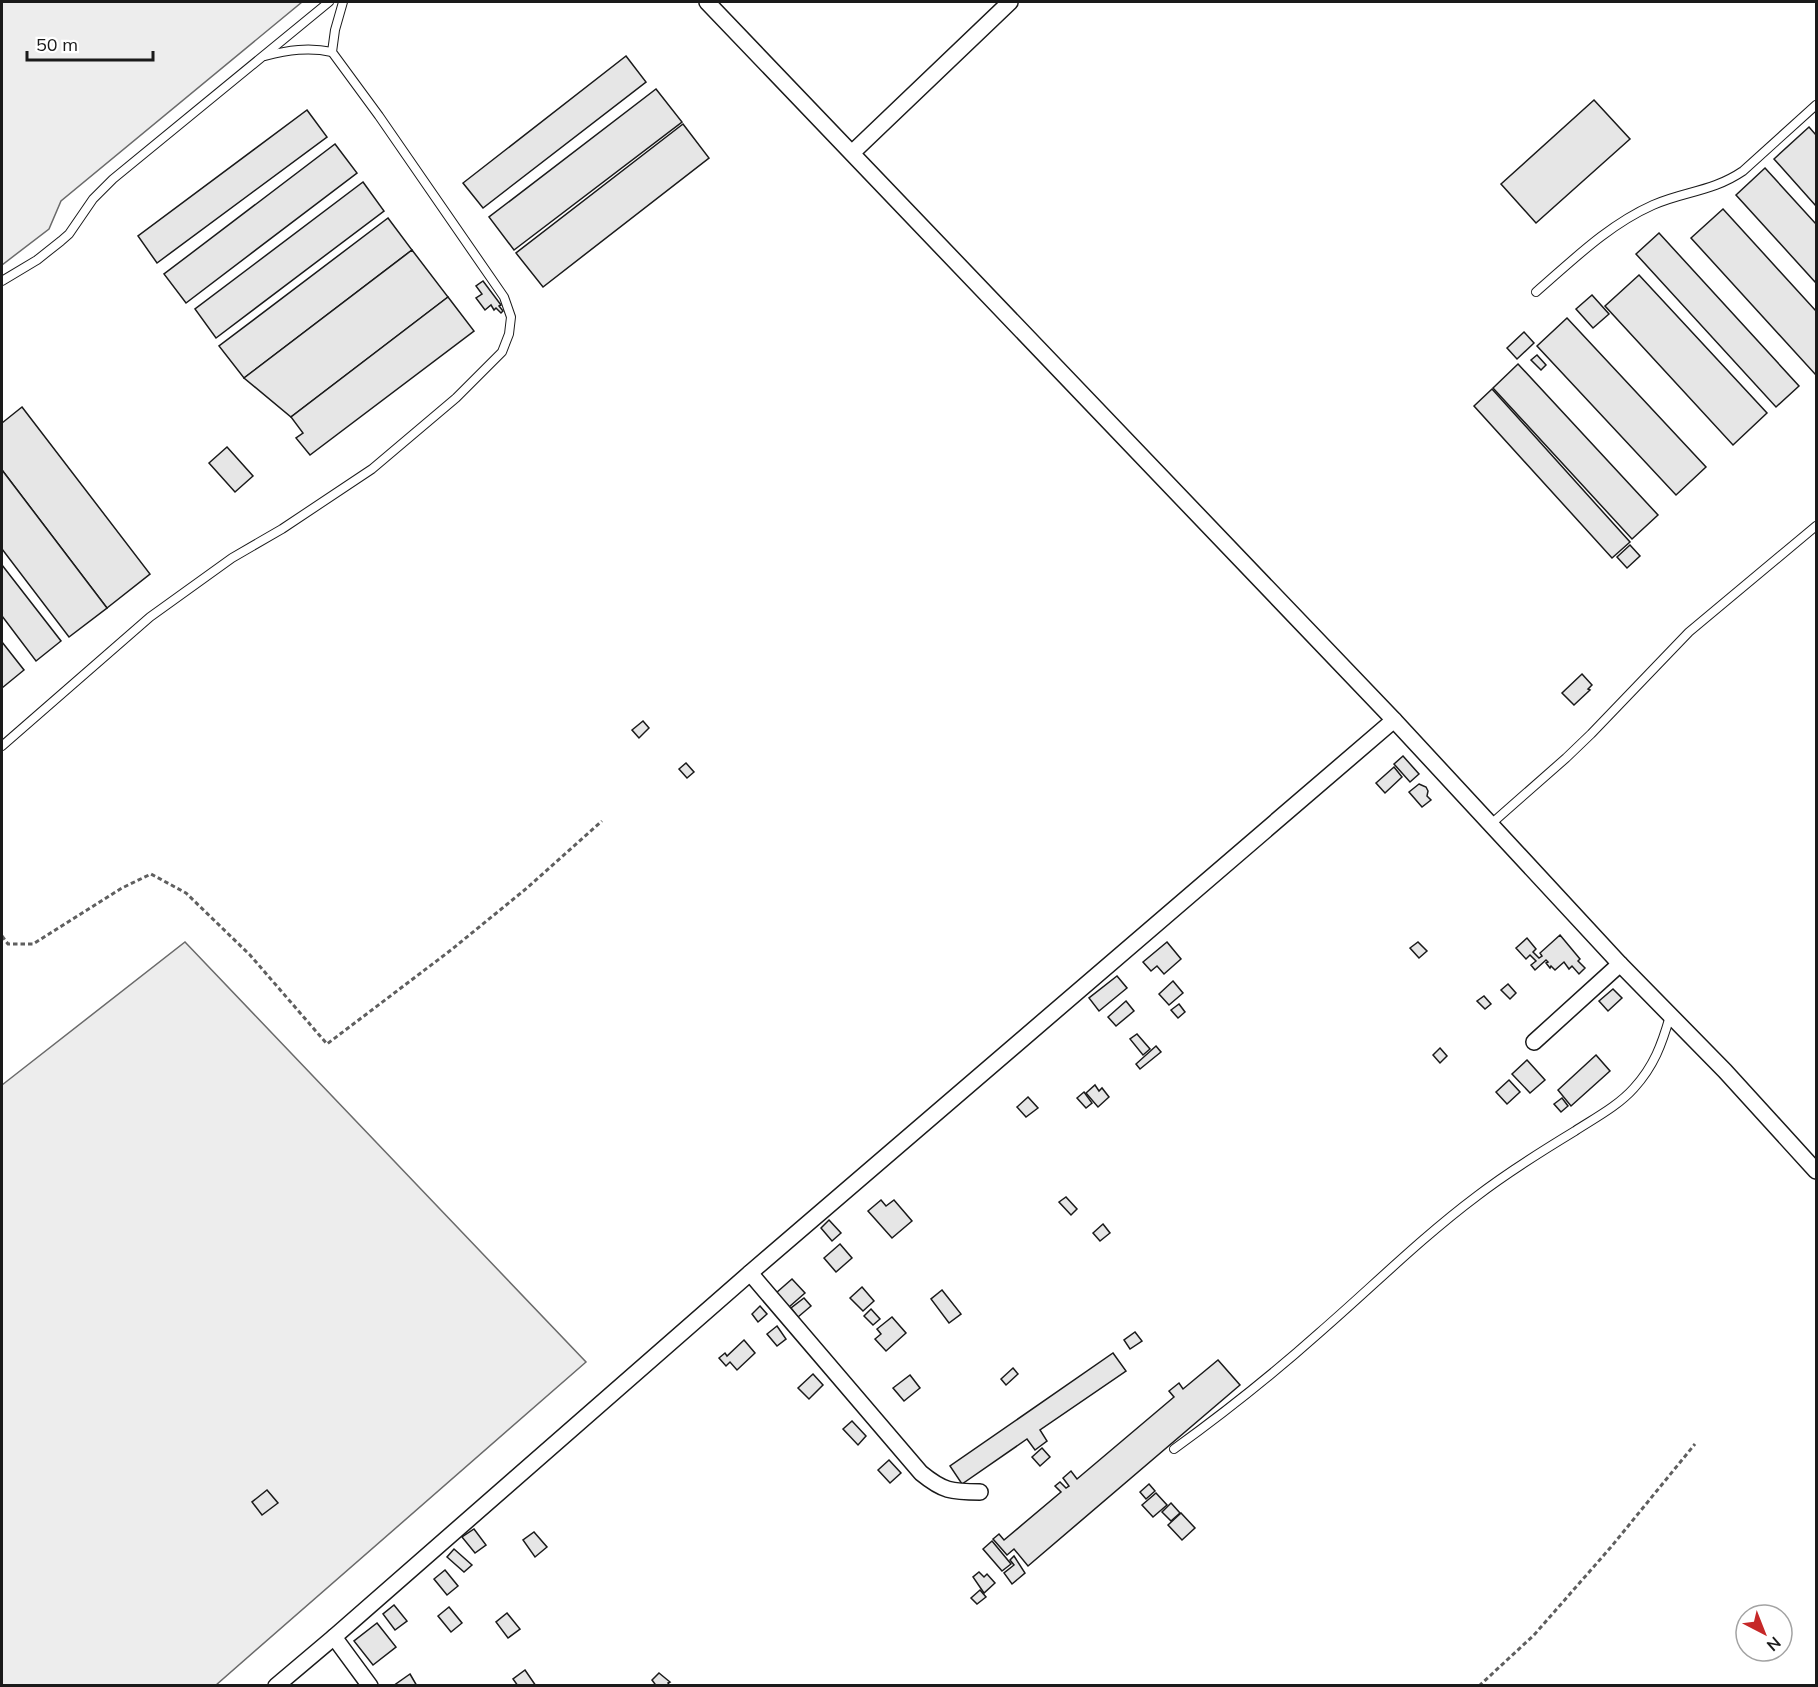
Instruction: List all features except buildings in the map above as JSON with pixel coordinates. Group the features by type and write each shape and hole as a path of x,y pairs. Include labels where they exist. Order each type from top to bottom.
{"street":[{"path":"707,2 1394,720 1816,1171"},
{"path":"853,152 1001,4"},
{"path":"276,1686 750,1273 1394,720"},
{"path":"1534,1042 1620,964"},
{"path":"750,1273 921,1473 946,1490 980,1492"},
{"path":"334,1637 370,1686"}],"lane":[{"path":"2,281 37,260 62,241 100,191 329,2"},
{"path":"332,52 343,2"},
{"path":"2,746 160,610 232,558 282,529 372,469 456,398 502,352 509,334 511,317 504,297 332,52 302,49 264,56"},
{"path":"1536,292 1585,249 1622,221 1670,198 1706,189 1743,171 1816,105"},
{"path":"1491,824 1592,734 1689,632 1816,526"},
{"path":"1174,1449 1282,1365 1419,1243 1475,1197 1608,1110 1633,1090 1651,1066 1661,1046 1671,1015"}],"path":[{"path":"2,936 8,944 33,944 122,888 151,874 186,893 194,900 250,955 327,1044 451,950 602,821"},
{"path":"1479,1686 1534,1635 1611,1547 1695,1444"}],"shaded area":[{"path":"2,2 302,2 61,201 49,229 2,265"},
{"path":"185,942 586,1362 216,1685 2,1686 2,1085"}]}
